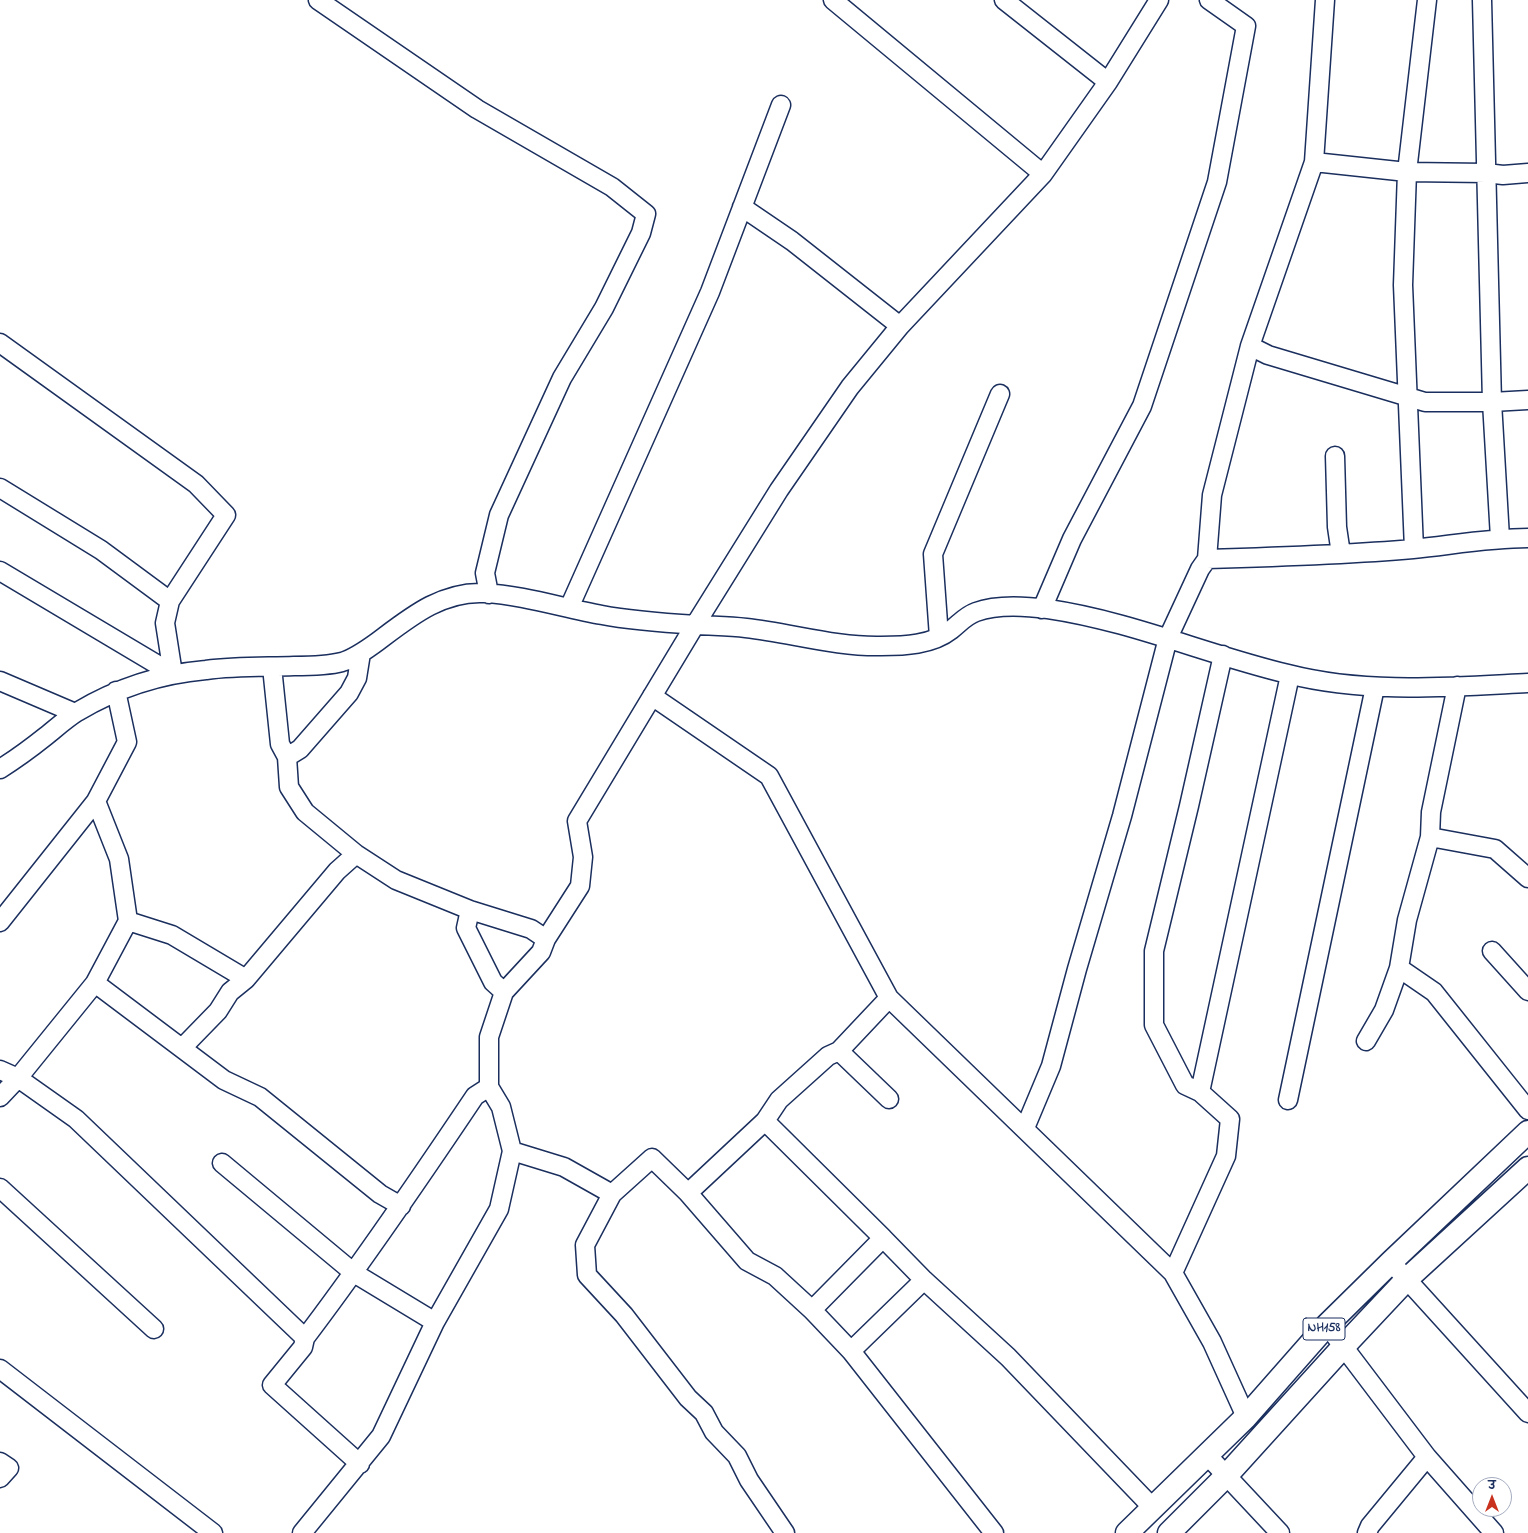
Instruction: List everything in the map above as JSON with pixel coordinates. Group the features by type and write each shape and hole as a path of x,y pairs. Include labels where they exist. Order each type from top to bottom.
{"highway":[{"name":"NH158","path":"1127,1533 1246,1417 1327,1325 1528,1132"},
{"path":"1169,1533 1226,1476 1407,1279 1528,1168"}],"street":[{"path":"318,0 477,109 612,187 646,214 640,233 604,308 562,378 499,515 485,573 489,594"},
{"path":"833,0 1043,174"},
{"path":"1004,0 1108,82"},
{"path":"302,1533 360,1464 381,1436 435,1322 499,1209 512,1151 502,1107 489,1087 489,1037 504,992 541,952 546,939 580,886 583,857 577,822 695,625 779,490 850,387 900,326 1043,174 1108,82 1158,0"},
{"path":"1042,609 1072,539 1142,406 1216,182 1246,26 1208,0"},
{"path":"1024,1128 1052,1066 1077,969 1122,816 1168,638 1200,569 1207,560 1212,495 1250,346 1314,162 1324,0"},
{"path":"1414,549 1403,285 1407,172 1427,0"},
{"path":"1482,0 1492,402 1500,538"},
{"path":"569,608 710,292 781,105"},
{"path":"1314,162 1407,172 1486,173 1503,175 1528,173"},
{"path":"742,207 792,241 900,326"},
{"path":"0,343 196,484 226,515 170,601 165,623 173,674"},
{"path":"1250,346 1268,355 1425,402 1492,402 1528,400"},
{"path":"939,637 933,554 1000,394"},
{"path":"1335,456 1337,527 1341,554"},
{"path":"0,488 101,550 170,601"},
{"path":"1207,560 1414,549 1500,538 1528,538"},
{"path":"0,571 173,674"},
{"path":"1,767 75,714 116,691 152,679 173,674 209,669 319,666 344,662 361,654 417,612 439,601 459,595 481,593 508,596 606,616 695,625 740,627 830,643 884,646 925,642 939,637 949,632 964,617 990,608 1009,607 1042,609 1073,614 1168,638 1290,675 1331,682 1375,687 1528,683"},
{"path":"286,757 300,749 349,693 357,678 361,654"},
{"path":"1173,1273 1226,1156 1230,1119 1200,1092 1185,1085 1154,1025 1154,951 1223,655"},
{"path":"272,667 280,744 286,757 289,787 305,812 356,854 396,880 470,910 531,929 546,939"},
{"path":"1200,1092 1290,675"},
{"path":"0,682 75,714"},
{"path":"1366,1041 1384,1010 1399,968 1407,920 1430,837 1431,812 1457,686"},
{"path":"1288,1100 1375,687"},
{"path":"0,922 96,801 127,742 116,691"},
{"path":"652,696 769,776 890,998 1173,1273 1212,1342 1246,1417"},
{"path":"0,1098 95,983 128,921 119,859 96,801"},
{"path":"1430,837 1495,849 1528,878"},
{"path":"182,1048 218,1011 230,992 246,979 337,871 356,854"},
{"path":"470,910 466,928 493,982 504,992"},
{"path":"128,921 172,934 246,979"},
{"path":"1492,951 1528,991"},
{"path":"1399,968 1434,992 1528,1110"},
{"path":"95,983 224,1080 260,1097 380,1194 401,1206"},
{"path":"688,1193 765,1122 779,1100 828,1056 839,1051 890,998"},
{"path":"839,1051 890,1099"},
{"path":"0,1070 18,1078 76,1119 305,1338"},
{"path":"360,1464 272,1385 303,1347 305,1338 354,1273 401,1206 474,1096 489,1087"},
{"path":"765,1122 924,1280 1008,1357 1153,1508"},
{"path":"512,1151 564,1167 612,1194"},
{"path":"785,1533 749,1480 736,1456 714,1432 704,1413 688,1398 624,1315 587,1275 585,1245 612,1194 652,1158 688,1193 747,1261 775,1276 812,1310 851,1351 994,1533"},
{"path":"222,1163 354,1273 435,1322"},
{"path":"0,1188 154,1328"},
{"path":"812,1310 883,1238"},
{"path":"1391,1262 1528,1413"},
{"path":"851,1351 924,1280"},
{"path":"1327,1325 1427,1457 1494,1533"},
{"path":"0,1368 214,1533"},
{"path":"1207,1455 1280,1533"},
{"path":"1367,1533 1370,1526 1427,1457"},
{"path":"0,1462 9,1468 0,1478"}]}
